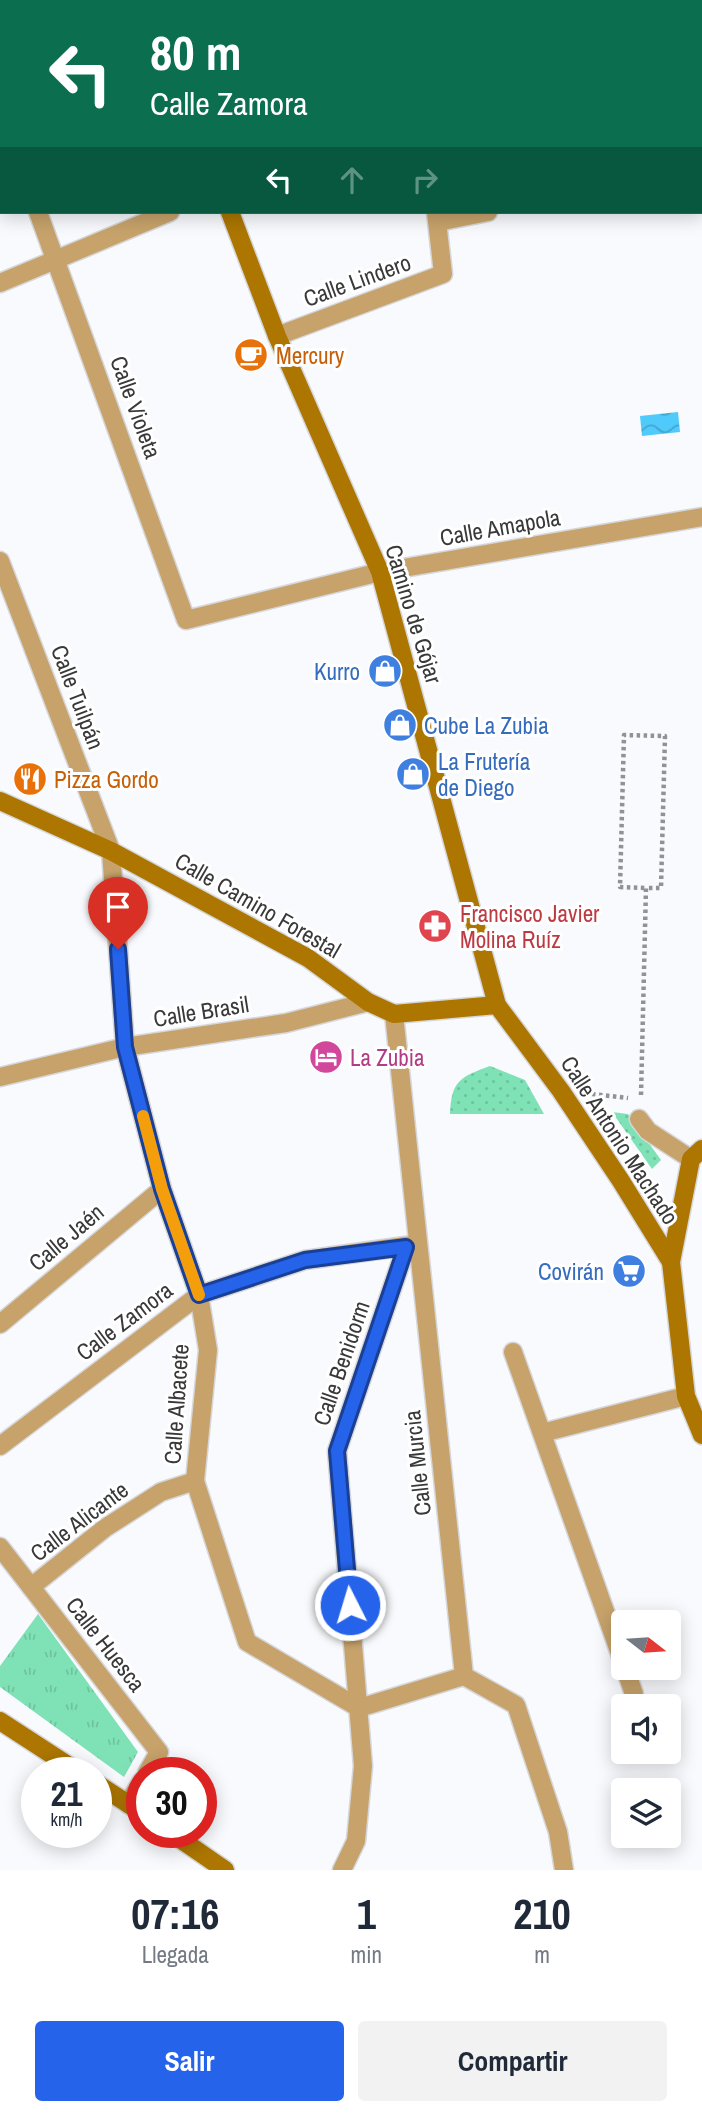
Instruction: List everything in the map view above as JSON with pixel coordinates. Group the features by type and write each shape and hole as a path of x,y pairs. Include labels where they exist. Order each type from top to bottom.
{"street":[{"name":"Calle Violeta","path":"39,214 186,620"},
{"path":"0,283 165,214"},
{"name":"Camino de Gójar","path":"231,214 277,336 380,572 497,1005"},
{"name":"Calle Lindero","path":"277,336 443,274 437,217 467,214"},
{"name":"Calle Amapola","path":"186,620 380,572 702,517"},
{"name":"Calle Tuilpán","path":"0,561 111,850"},
{"name":"Calle Camino Forestal","path":"0,801 111,850 308,958 368,1002 394,1014 497,1005"},
{"name":"Calle Albacete","path":"111,850 125,1047 162,1189 199,1295 208,1350 195,1482 247,1642 359,1708"},
{"name":"Calle Brasil","path":"0,1077 125,1047 286,1023 368,1002"},
{"name":"Calle Antonio Machado","path":"497,1005 561,1091 671,1262 686,1396 702,1435"},
{"name":"Calle Murcia","path":"394,1014 411,1246 464,1676"},
{"path":"639,1119 648,1131 696,1154 671,1262"},
{"name":"Calle Jaén","path":"0,1324 162,1189"},
{"name":"Calle Zamora","path":"0,1446 199,1295 305,1260 411,1246"},
{"name":"Calle Benidorm","path":"342,1870 356,1841 363,1766 337,1451 411,1246"},
{"path":"513,1352 611,1628"},
{"path":"542,1433 686,1396"},
{"name":"Calle Alicante","path":"31,1587 116,1521 160,1492 195,1482"},
{"name":"Calle Huesca","path":"0,1547 159,1752 156,1757"},
{"path":"359,1708 464,1676 516,1705 558,1832 564,1870"},
{"path":"629,1680 634,1694"},
{"path":"0,1721 55,1757"},
{"path":"193,1848 225,1870"}],"path":[{"path":"624,735 665,736 661,888 646,888 620,887 624,735"},
{"path":"561,1091 640,1099 646,888"}],"green space":[{"path":"490,1066 525,1080 544,1114 450,1114 452,1094 459,1082 471,1073"},
{"path":"612,1112 628,1114 661,1160 652,1169"},
{"path":"38,1614 138,1752 135,1757 126,1757 124,1777 112,1768 112,1757 96,1757 0,1687 0,1666"}],"water":[{"path":"678,412 680,432 642,436 640,416"}],"slow traffic":[{"path":"143,1116 162,1189 199,1295"}],"place":[{"name":"Mercury","path":"251,355"},
{"name":"Kurro","path":"385,671"},
{"name":"Cube La Zubia","path":"400,725"},
{"name":"La Frutería de Diego","path":"413,774"},
{"name":"Pizza Gordo","path":"30,779"},
{"name":"Francisco Javier Molina Ruíz","path":"435,926"},
{"name":"La Zubia","path":"326,1057"},
{"name":"Covirán","path":"629,1271"}],"route":[{"path":"118,949 125,1047 162,1189 199,1295 305,1260 406,1247 337,1451 350,1605"}]}
